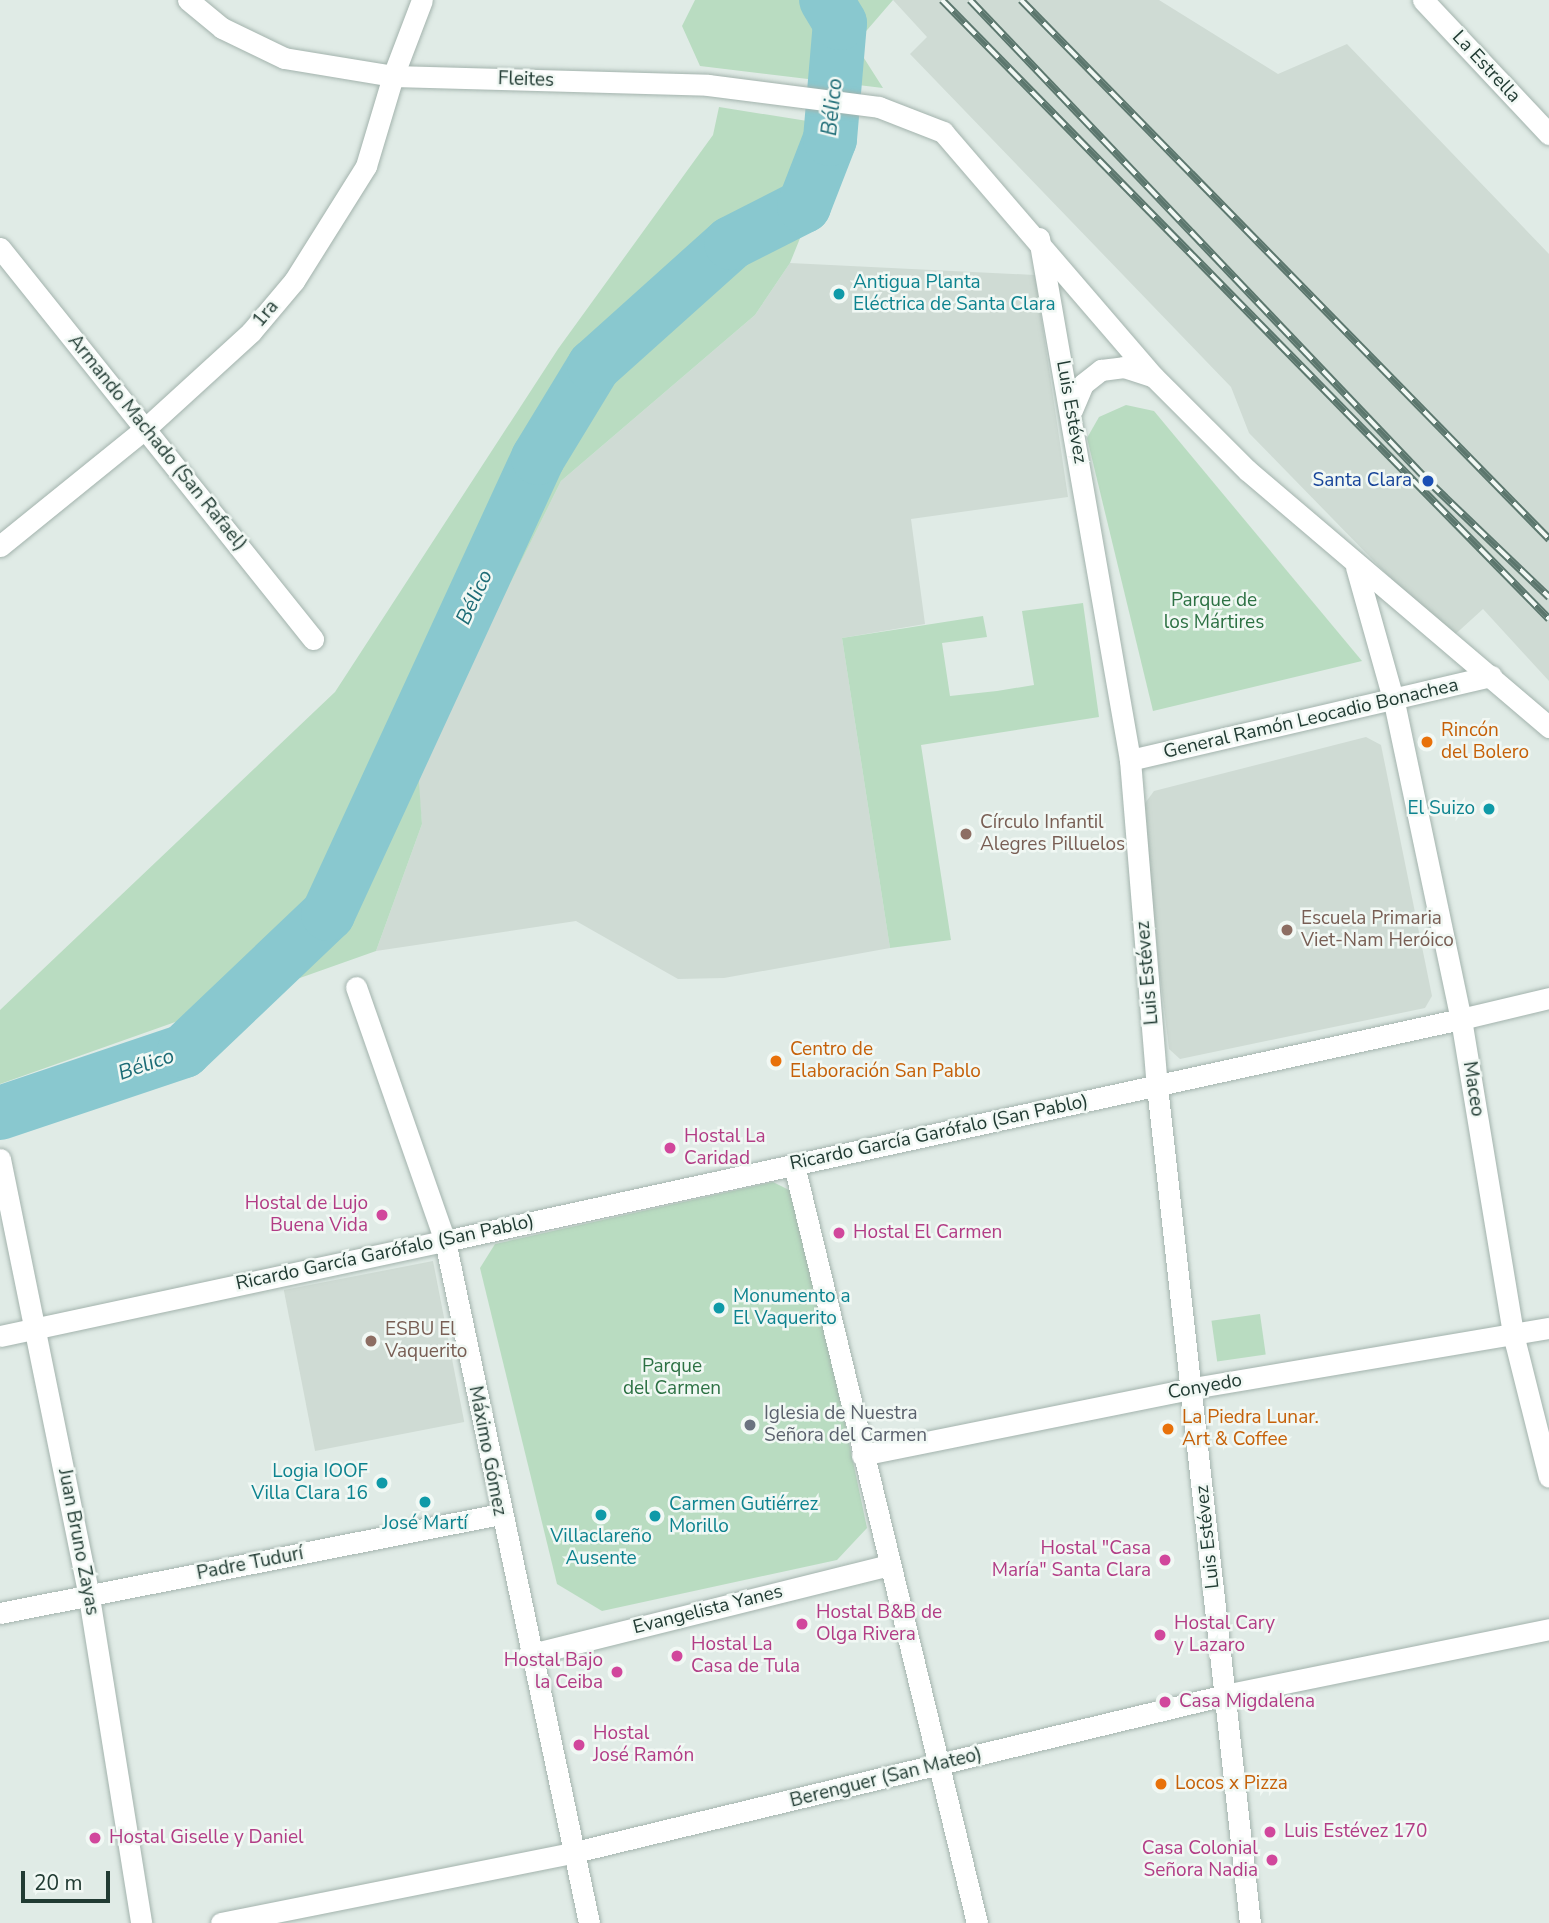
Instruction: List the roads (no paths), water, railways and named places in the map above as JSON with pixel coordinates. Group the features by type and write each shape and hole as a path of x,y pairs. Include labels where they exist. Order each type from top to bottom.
{"street":[{"name":"Fleites","path":"188,0 222,28 284,58 393,76 708,85 880,107 943,132 1039,236"},
{"name":"1ra","path":"0,546 147,428 251,332 294,281 366,166 393,76 422,0"},
{"name":"La Estrella","path":"1423,0 1549,134"},
{"path":"1039,236 1154,377 1356,567 1549,727"},
{"name":"Luis Estévez","path":"1039,236 1072,410 1130,760 1157,1086 1193,1388 1250,1923"},
{"name":"Armando Machado (San Rafael)","path":"0,248 147,428 313,639"},
{"path":"1072,410 1083,384 1101,370 1124,367 1154,377"},
{"path":"1356,567 1394,702"},
{"name":"General Ramón Leocadio Bonachea","path":"1130,760 1394,702 1491,677"},
{"name":"Maceo","path":"1394,702 1461,1019 1513,1334 1549,1477"},
{"name":"Máximo Gómez","path":"356,987 445,1241 528,1655 575,1852 589,1923"},
{"name":"Ricardo García Garófalo (San Pablo)","path":"0,1336 1157,1086 1549,998"},
{"name":"Juan Bruno Zayas","path":"1,1161 89,1597 141,1923"},
{"path":"794,1165 888,1565 977,1923"},
{"name":"Conyedo","path":"862,1455 1193,1388 1549,1328"},
{"name":"Padre Tudurí","path":"0,1613 500,1514"},
{"name":"Evangelista Yanes","path":"528,1655 888,1565"},
{"name":"Berenguer (San Mateo)","path":"221,1923 575,1852 1225,1695 1549,1629"}],"waterway":[{"name":"Bélico","path":"0,1113 184,1051 328,914 538,458 594,366 731,243 804,206 830,139 840,23 826,0"}],"railway":[{"path":"942,0 1549,619"},
{"path":"970,0 1428,481 1549,597"},
{"path":"1021,0 1549,539"}],"place":[{"name":"Antigua Planta Eléctrica de Santa Clara","path":"839,294"},
{"name":"Santa Clara","path":"1428,481"},
{"name":"Rincón del Bolero","path":"1427,742"},
{"name":"El Suizo","path":"1489,809"},
{"name":"Círculo Infantil Alegres Pilluelos","path":"966,834"},
{"name":"Escuela Primaria Viet-Nam Heróico","path":"1287,930"},
{"name":"Centro de Elaboración San Pablo","path":"776,1061"},
{"name":"Hostal La Caridad","path":"670,1148"},
{"name":"Hostal de Lujo Buena Vida","path":"382,1215"},
{"name":"Hostal El Carmen","path":"839,1233"},
{"name":"Monumento a El Vaquerito","path":"719,1308"},
{"name":"ESBU El Vaquerito","path":"371,1341"},
{"name":"Iglesia de Nuestra Señora del Carmen","path":"750,1425"},
{"name":"La Piedra Lunar. Art & Coffee","path":"1168,1429"},
{"name":"Logia IOOF Villa Clara 16","path":"382,1483"},
{"name":"José Martí","path":"425,1502"},
{"name":"Villaclareño Ausente","path":"601,1515"},
{"name":"Carmen Gutiérrez Morillo","path":"655,1516"},
{"name":"Hostal \"Casa María\" Santa Clara","path":"1165,1560"},
{"name":"Hostal B&B de Olga Rivera","path":"802,1624"},
{"name":"Hostal Cary y Lazaro","path":"1160,1635"},
{"name":"Hostal La Casa de Tula","path":"677,1656"},
{"name":"Hostal Bajo la Ceiba","path":"617,1672"},
{"name":"Casa Migdalena","path":"1165,1702"},
{"name":"Hostal José Ramón","path":"579,1745"},
{"name":"Locos x Pizza","path":"1161,1784"},
{"name":"Luis Estévez 170","path":"1270,1832"},
{"name":"Hostal Giselle y Daniel","path":"95,1838"},
{"name":"Casa Colonial Señora Nadia","path":"1272,1860"}],"park label":[{"name":"Parque de los Mártires","path":"1214,612"},
{"name":"Parque del Carmen","path":"672,1378"}]}
